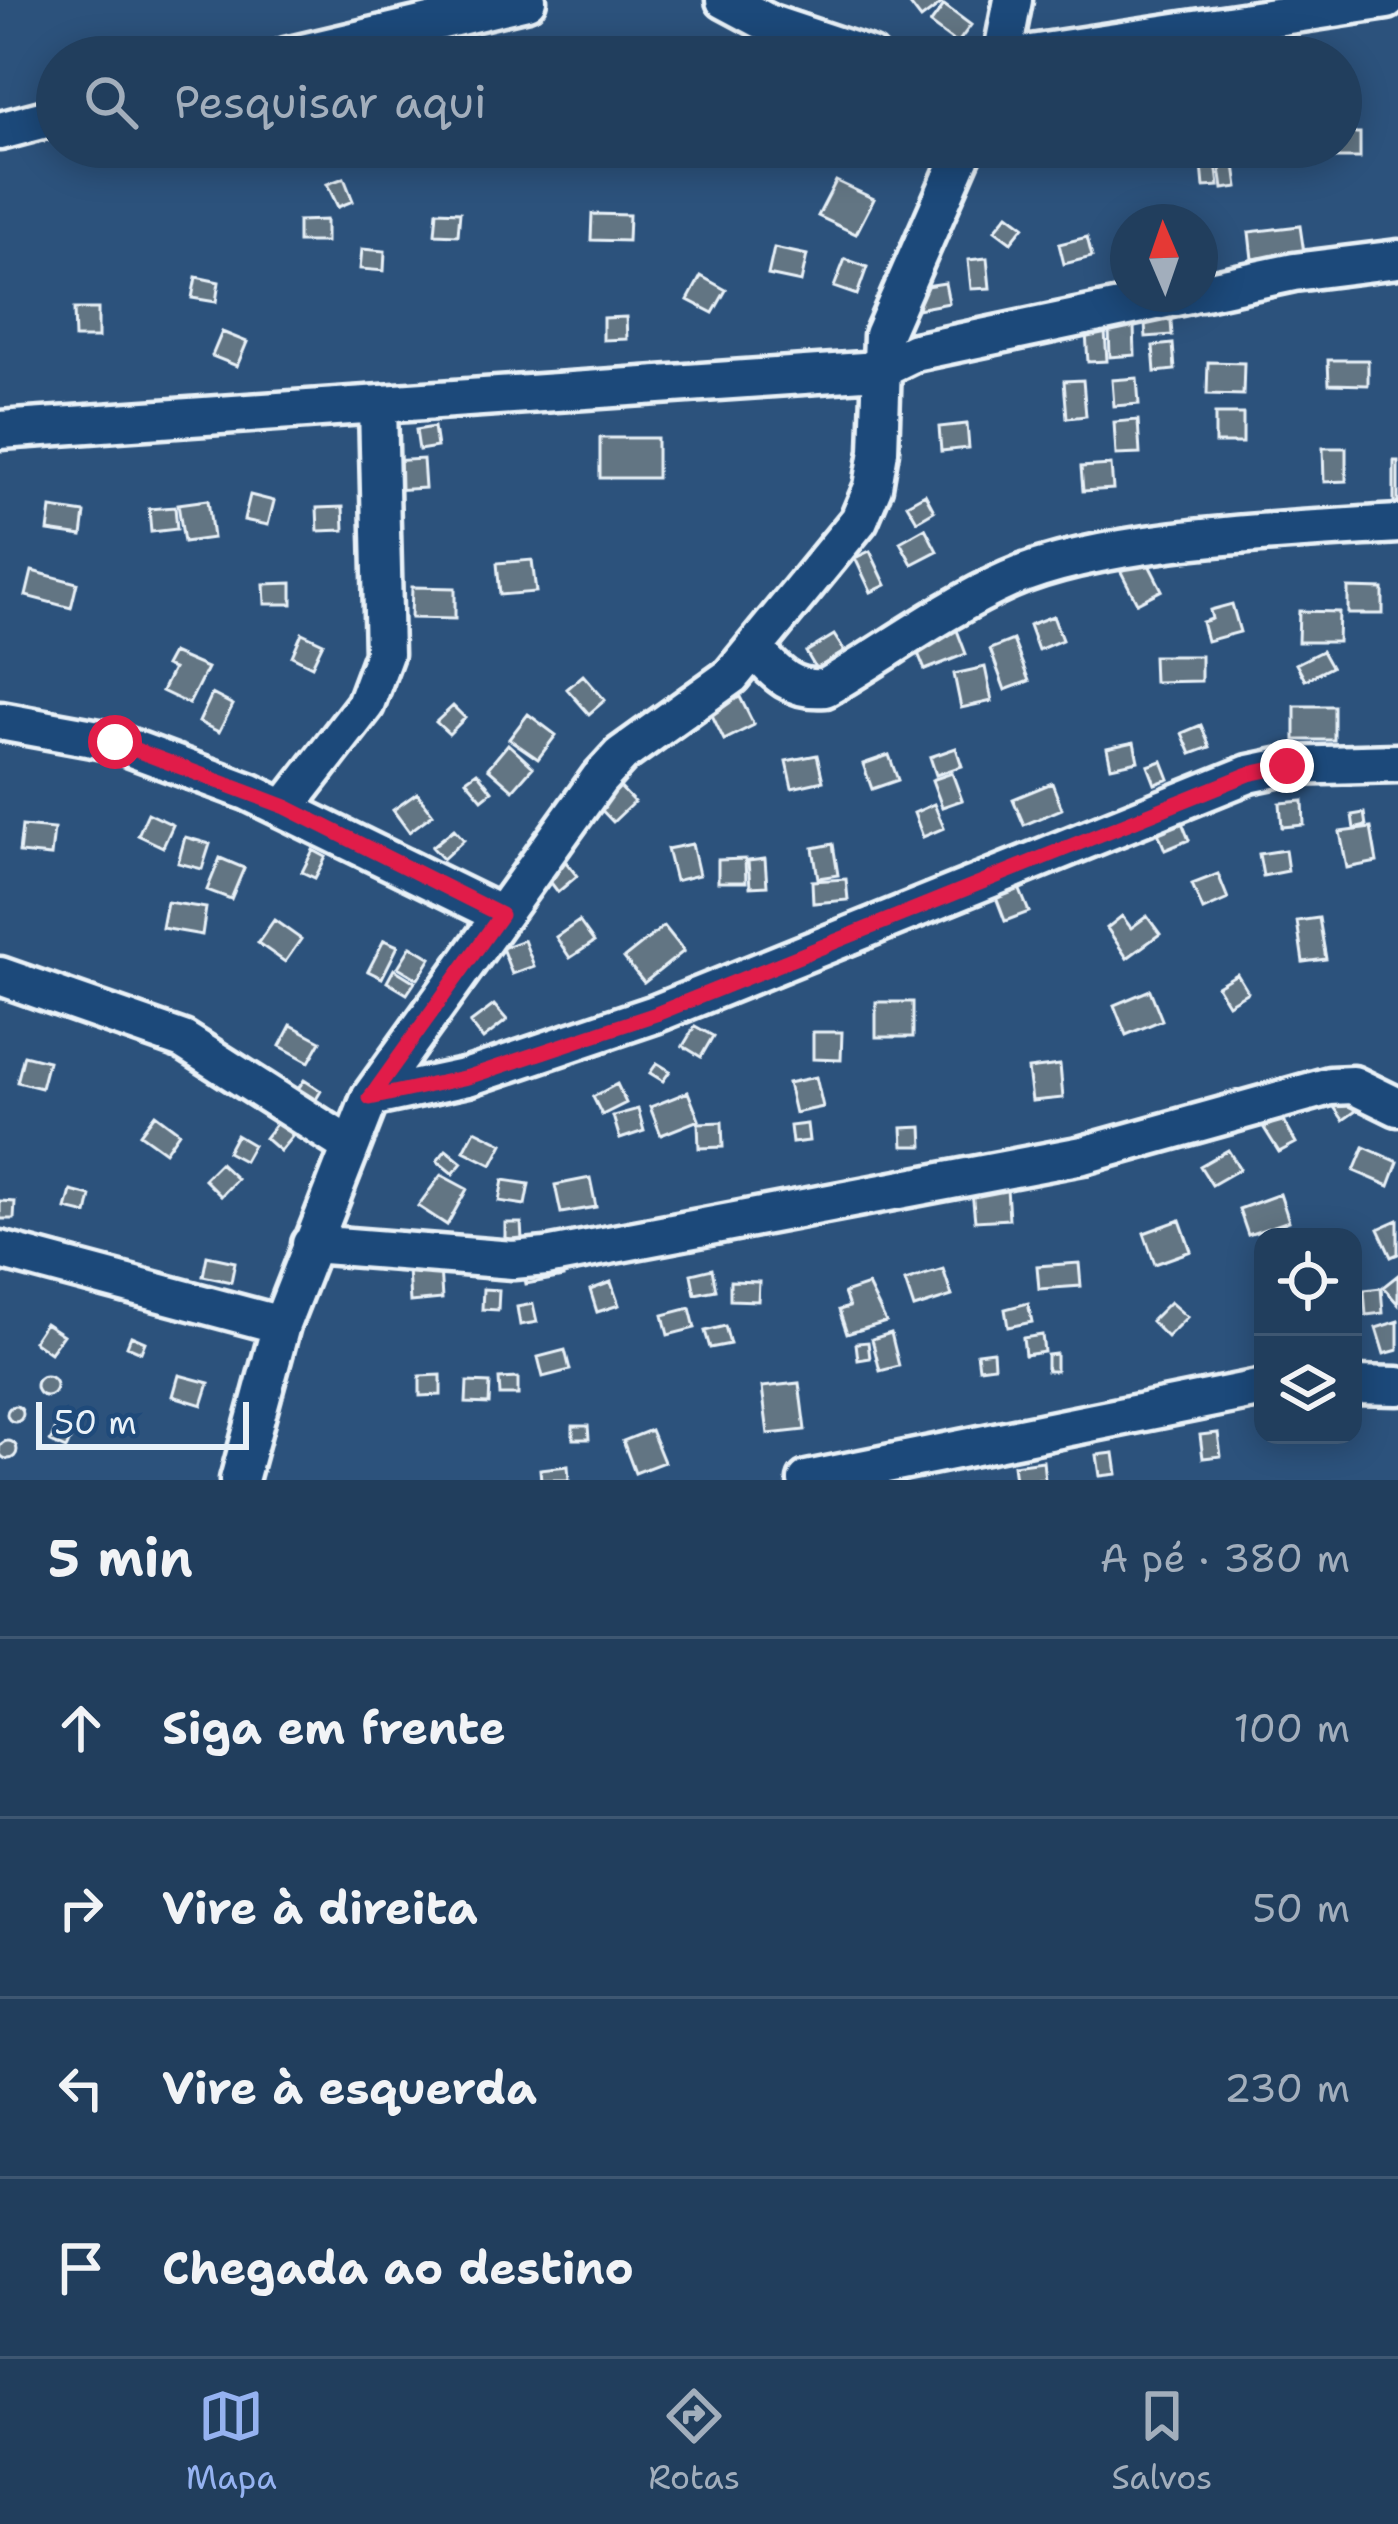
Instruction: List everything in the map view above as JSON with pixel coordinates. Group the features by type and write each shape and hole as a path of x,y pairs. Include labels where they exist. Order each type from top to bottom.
{"street":[{"path":"375,36 527,0"},
{"path":"726,0 768,23 807,36"},
{"path":"1006,36 1013,0"},
{"path":"1150,36 1387,0"},
{"path":"0,131 36,122"},
{"path":"239,1480 281,1325 347,1145 370,1098 598,779 621,755 699,704 754,649 859,520 873,488 879,452 878,370 883,334 955,168"},
{"path":"1218,288 1294,272 1398,259"},
{"path":"0,430 878,370 915,352 1110,311"},
{"path":"286,807 365,705 385,654 378,406"},
{"path":"754,649 782,679 804,690 825,688 1006,581 1049,566 1299,530 1398,524"},
{"path":"0,721 115,742 286,807 501,915"},
{"path":"370,1098 468,1077 656,1014 1249,774 1287,766 1398,764"},
{"path":"0,976 183,1040 347,1145"},
{"path":"311,1244 513,1260 546,1257 1083,1155 1330,1086 1353,1084 1398,1107"},
{"path":"0,1250 281,1325"},
{"path":"1362,1385 1398,1386"},
{"path":"807,1480 1254,1390"}],"building":[{"path":"938,0 941,4 921,19 908,2"},
{"path":"944,5 971,25 963,36 946,36 930,24"},
{"path":"1202,168 1217,168 1219,186 1204,187"},
{"path":"1220,168 1235,168 1238,187 1223,189"},
{"path":"344,178 353,201 338,207 327,184"},
{"path":"836,181 874,199 856,234 818,216"},
{"path":"437,211 460,212 458,235 435,234"},
{"path":"592,214 629,215 628,241 591,240"},
{"path":"1008,214 1024,226 1011,242 995,230"},
{"path":"326,220 326,242 298,242 298,221"},
{"path":"1300,226 1304,253 1252,259 1249,232"},
{"path":"1087,237 1092,257 1064,264 1059,244"},
{"path":"774,248 807,255 801,282 768,275"},
{"path":"362,249 385,251 384,271 360,269"},
{"path":"987,258 990,288 971,289 968,260"},
{"path":"845,259 867,267 857,295 834,287"},
{"path":"701,276 726,290 713,313 688,300"},
{"path":"196,277 219,282 216,302 192,298"},
{"path":"945,283 949,303 917,309 913,288"},
{"path":"74,309 98,309 98,338 75,338"},
{"path":"1144,312 1170,312 1172,335 1146,337"},
{"path":"626,317 627,339 603,340 603,318"},
{"path":"1134,327 1135,355 1110,357 1109,329"},
{"path":"222,332 247,342 237,366 212,356"},
{"path":"1105,332 1107,361 1088,362 1086,333"},
{"path":"1173,344 1175,370 1155,372 1153,346"},
{"path":"1328,360 1368,360 1368,385 1329,384"},
{"path":"1208,362 1244,363 1243,395 1207,394"},
{"path":"1137,378 1139,404 1114,406 1112,380"},
{"path":"1083,380 1086,416 1067,418 1064,381"},
{"path":"1215,414 1243,414 1243,443 1215,443"},
{"path":"1138,420 1140,454 1116,455 1114,422"},
{"path":"967,424 969,448 941,451 939,427"},
{"path":"434,427 437,447 419,450 416,430"},
{"path":"600,438 657,438 657,478 600,478"},
{"path":"1323,448 1346,448 1346,481 1324,482"},
{"path":"423,459 425,488 393,490 391,461"},
{"path":"1394,461 1398,461 1398,505 1394,505"},
{"path":"1111,465 1113,489 1083,491 1081,467"},
{"path":"925,494 934,511 917,521 907,504"},
{"path":"250,495 274,501 268,525 244,520"},
{"path":"208,500 213,538 184,542 178,504"},
{"path":"175,507 177,529 151,532 149,509"},
{"path":"343,507 344,530 318,531 317,508"},
{"path":"51,508 85,513 82,536 48,531"},
{"path":"925,528 937,551 912,564 900,542"},
{"path":"870,551 886,585 871,592 855,558"},
{"path":"1145,557 1162,590 1137,603 1120,570"},
{"path":"532,560 536,592 500,595 497,563"},
{"path":"32,571 77,583 71,608 26,596"},
{"path":"292,583 292,604 265,604 264,584"},
{"path":"412,587 455,588 455,619 411,618"},
{"path":"1348,588 1383,589 1383,614 1348,614"},
{"path":"1232,604 1240,632 1207,641 1202,622 1212,619 1210,610"},
{"path":"1299,611 1339,612 1338,642 1298,642"},
{"path":"1053,616 1062,640 1038,650 1029,625"},
{"path":"955,625 966,654 925,670 913,641"},
{"path":"302,633 323,643 312,666 292,656"},
{"path":"834,635 845,652 816,669 806,652"},
{"path":"1013,640 1029,681 1005,690 990,649"},
{"path":"1322,651 1331,667 1305,680 1296,664"},
{"path":"172,653 207,668 189,704 162,691 173,669 165,666"},
{"path":"1153,656 1201,656 1201,681 1154,682"},
{"path":"985,667 992,701 961,708 954,674"},
{"path":"583,675 605,700 589,714 567,689"},
{"path":"212,694 233,705 219,732 199,722"},
{"path":"740,697 754,725 724,740 710,711"},
{"path":"453,706 465,718 449,734 436,722"},
{"path":"1295,706 1334,706 1334,740 1295,740"},
{"path":"528,714 556,735 538,759 509,739"},
{"path":"1201,725 1210,747 1191,754 1182,733"},
{"path":"1134,742 1138,761 1111,767 1107,748"},
{"path":"508,744 533,767 513,790 488,768"},
{"path":"956,748 962,766 936,775 930,757"},
{"path":"817,755 823,781 792,788 786,761"},
{"path":"889,755 898,780 872,789 863,764"},
{"path":"1162,761 1169,779 1155,784 1148,766"},
{"path":"477,772 492,791 482,799 466,780"},
{"path":"952,773 962,800 942,807 932,780"},
{"path":"616,783 634,802 613,822 595,803"},
{"path":"1052,783 1062,809 1024,825 1013,799"},
{"path":"417,793 433,814 409,832 393,810"},
{"path":"1303,801 1304,825 1282,827 1280,803"},
{"path":"934,804 944,828 923,837 914,813"},
{"path":"148,813 173,825 163,847 138,835"},
{"path":"1364,813 1366,826 1354,829 1352,815"},
{"path":"1181,820 1189,840 1165,850 1157,830"},
{"path":"22,826 54,829 51,856 19,853"},
{"path":"1371,828 1377,862 1347,868 1340,832"},
{"path":"454,829 464,840 443,859 432,847"},
{"path":"185,837 210,844 202,869 178,863"},
{"path":"692,844 699,875 675,881 667,849"},
{"path":"833,844 838,875 818,878 813,848"},
{"path":"313,850 326,857 315,878 302,872"},
{"path":"1285,850 1288,871 1263,876 1259,854"},
{"path":"558,852 577,876 558,892 539,867"},
{"path":"220,858 244,868 231,899 207,890"},
{"path":"745,859 746,882 718,882 718,860"},
{"path":"765,859 767,886 750,887 748,861"},
{"path":"1218,874 1228,899 1203,910 1192,884"},
{"path":"846,879 848,900 813,903 812,881"},
{"path":"1017,883 1029,912 1005,921 994,892"},
{"path":"167,902 206,908 202,935 162,928"},
{"path":"1122,916 1131,928 1147,916 1160,934 1127,958 1107,928"},
{"path":"1319,918 1326,959 1303,962 1297,921"},
{"path":"274,920 301,939 285,962 258,943"},
{"path":"579,921 594,942 570,958 556,937"},
{"path":"664,926 684,951 644,983 624,958"},
{"path":"384,940 398,946 382,978 368,971"},
{"path":"524,940 534,966 512,974 502,948"},
{"path":"411,946 431,958 418,979 398,967"},
{"path":"394,969 415,982 407,994 387,982"},
{"path":"1237,974 1248,992 1228,1004 1217,986"},
{"path":"1150,990 1162,1020 1126,1035 1114,1005"},
{"path":"876,1002 913,1002 913,1037 876,1037"},
{"path":"494,1005 507,1020 483,1039 470,1023"},
{"path":"291,1025 321,1041 309,1062 280,1046"},
{"path":"695,1026 713,1036 701,1057 683,1046"},
{"path":"813,1032 842,1032 841,1060 813,1059"},
{"path":"24,1055 48,1061 41,1088 17,1082"},
{"path":"657,1063 670,1071 663,1081 650,1073"},
{"path":"1060,1065 1063,1098 1032,1101 1028,1069"},
{"path":"816,1077 823,1107 795,1113 788,1083"},
{"path":"304,1080 321,1091 312,1106 294,1095"},
{"path":"617,1084 626,1103 602,1115 593,1097"},
{"path":"688,1092 699,1120 661,1135 650,1107"},
{"path":"1347,1093 1359,1109 1343,1120 1332,1104"},
{"path":"638,1109 644,1131 620,1139 613,1116"},
{"path":"155,1114 179,1132 165,1152 140,1134"},
{"path":"1282,1118 1296,1143 1279,1152 1264,1128"},
{"path":"279,1120 295,1133 280,1151 265,1138"},
{"path":"722,1122 723,1147 699,1148 698,1123"},
{"path":"807,1124 809,1141 792,1143 790,1126"},
{"path":"922,1127 923,1146 903,1146 902,1128"},
{"path":"475,1130 503,1144 492,1165 464,1151"},
{"path":"236,1135 253,1145 244,1161 227,1152"},
{"path":"1364,1147 1398,1162 1389,1186 1354,1171"},
{"path":"446,1150 462,1163 453,1174 437,1161"},
{"path":"1228,1150 1240,1169 1212,1185 1200,1166"},
{"path":"220,1163 237,1179 221,1196 204,1179"},
{"path":"441,1175 467,1189 447,1225 418,1206"},
{"path":"590,1178 596,1207 561,1213 555,1185"},
{"path":"503,1180 529,1184 525,1205 499,1201"},
{"path":"1007,1188 1009,1219 975,1221 972,1191"},
{"path":"71,1191 91,1196 87,1214 66,1209"},
{"path":"1280,1194 1289,1221 1254,1228 1248,1235 1239,1209"},
{"path":"0,1201 15,1202 14,1219 0,1219"},
{"path":"1180,1220 1191,1251 1155,1264 1144,1233"},
{"path":"1398,1220 1398,1254 1391,1257 1378,1229"},
{"path":"505,1223 521,1223 522,1239 505,1240"},
{"path":"207,1256 235,1262 231,1282 203,1276"},
{"path":"560,1261 563,1277 526,1284 523,1268"},
{"path":"1079,1263 1081,1286 1039,1289 1037,1266"},
{"path":"440,1267 442,1299 410,1302 408,1269"},
{"path":"712,1269 716,1290 695,1294 691,1274"},
{"path":"943,1269 952,1296 914,1308 905,1281"},
{"path":"1398,1275 1398,1304 1383,1287"},
{"path":"730,1281 759,1282 758,1301 730,1300"},
{"path":"611,1282 619,1305 597,1312 590,1290"},
{"path":"868,1285 886,1322 847,1334 839,1310 849,1307 844,1293"},
{"path":"1381,1288 1383,1313 1366,1315 1364,1290"},
{"path":"483,1289 499,1290 498,1310 482,1309"},
{"path":"1170,1302 1187,1317 1167,1337 1151,1321"},
{"path":"1028,1303 1032,1322 1008,1327 1005,1309"},
{"path":"533,1304 537,1322 520,1325 517,1307"},
{"path":"690,1308 695,1328 668,1335 663,1315"},
{"path":"1398,1321 1398,1350 1384,1354 1376,1328"},
{"path":"45,1323 63,1335 50,1353 33,1341"},
{"path":"725,1326 730,1344 710,1348 705,1331"},
{"path":"891,1333 899,1366 880,1371 872,1339"},
{"path":"1042,1335 1044,1352 1025,1355 1023,1338"},
{"path":"131,1336 145,1342 141,1352 127,1346"},
{"path":"868,1342 870,1358 858,1360 856,1343"},
{"path":"565,1350 570,1370 543,1377 538,1357"},
{"path":"993,1351 994,1366 979,1368 977,1353"},
{"path":"1056,1354 1056,1371 1047,1371 1047,1355"},
{"path":"179,1375 209,1383 202,1405 173,1396"},
{"path":"441,1375 441,1395 420,1396 420,1376"},
{"path":"46,1376 56,1386 46,1396 36,1386"},
{"path":"518,1378 518,1395 500,1395 499,1379"},
{"path":"467,1382 490,1383 489,1404 466,1403"},
{"path":"799,1383 805,1430 768,1434 762,1387"},
{"path":"15,1406 23,1414 15,1422 7,1414"},
{"path":"58,1423 74,1431 66,1449 50,1442"},
{"path":"573,1426 588,1426 589,1439 573,1439"},
{"path":"651,1430 664,1462 635,1473 623,1441"},
{"path":"1218,1433 1221,1456 1203,1458 1200,1435"},
{"path":"8,1441 17,1450 8,1459 -1,1450"},
{"path":"1114,1453 1117,1474 1100,1476 1097,1455"},
{"path":"1043,1461 1045,1480 1015,1480 1013,1465"},
{"path":"568,1466 569,1480 541,1480 540,1469"}],"route":[{"path":"115,742 286,807 501,915 370,1098 468,1077 656,1014 1249,774 1287,766"}]}
